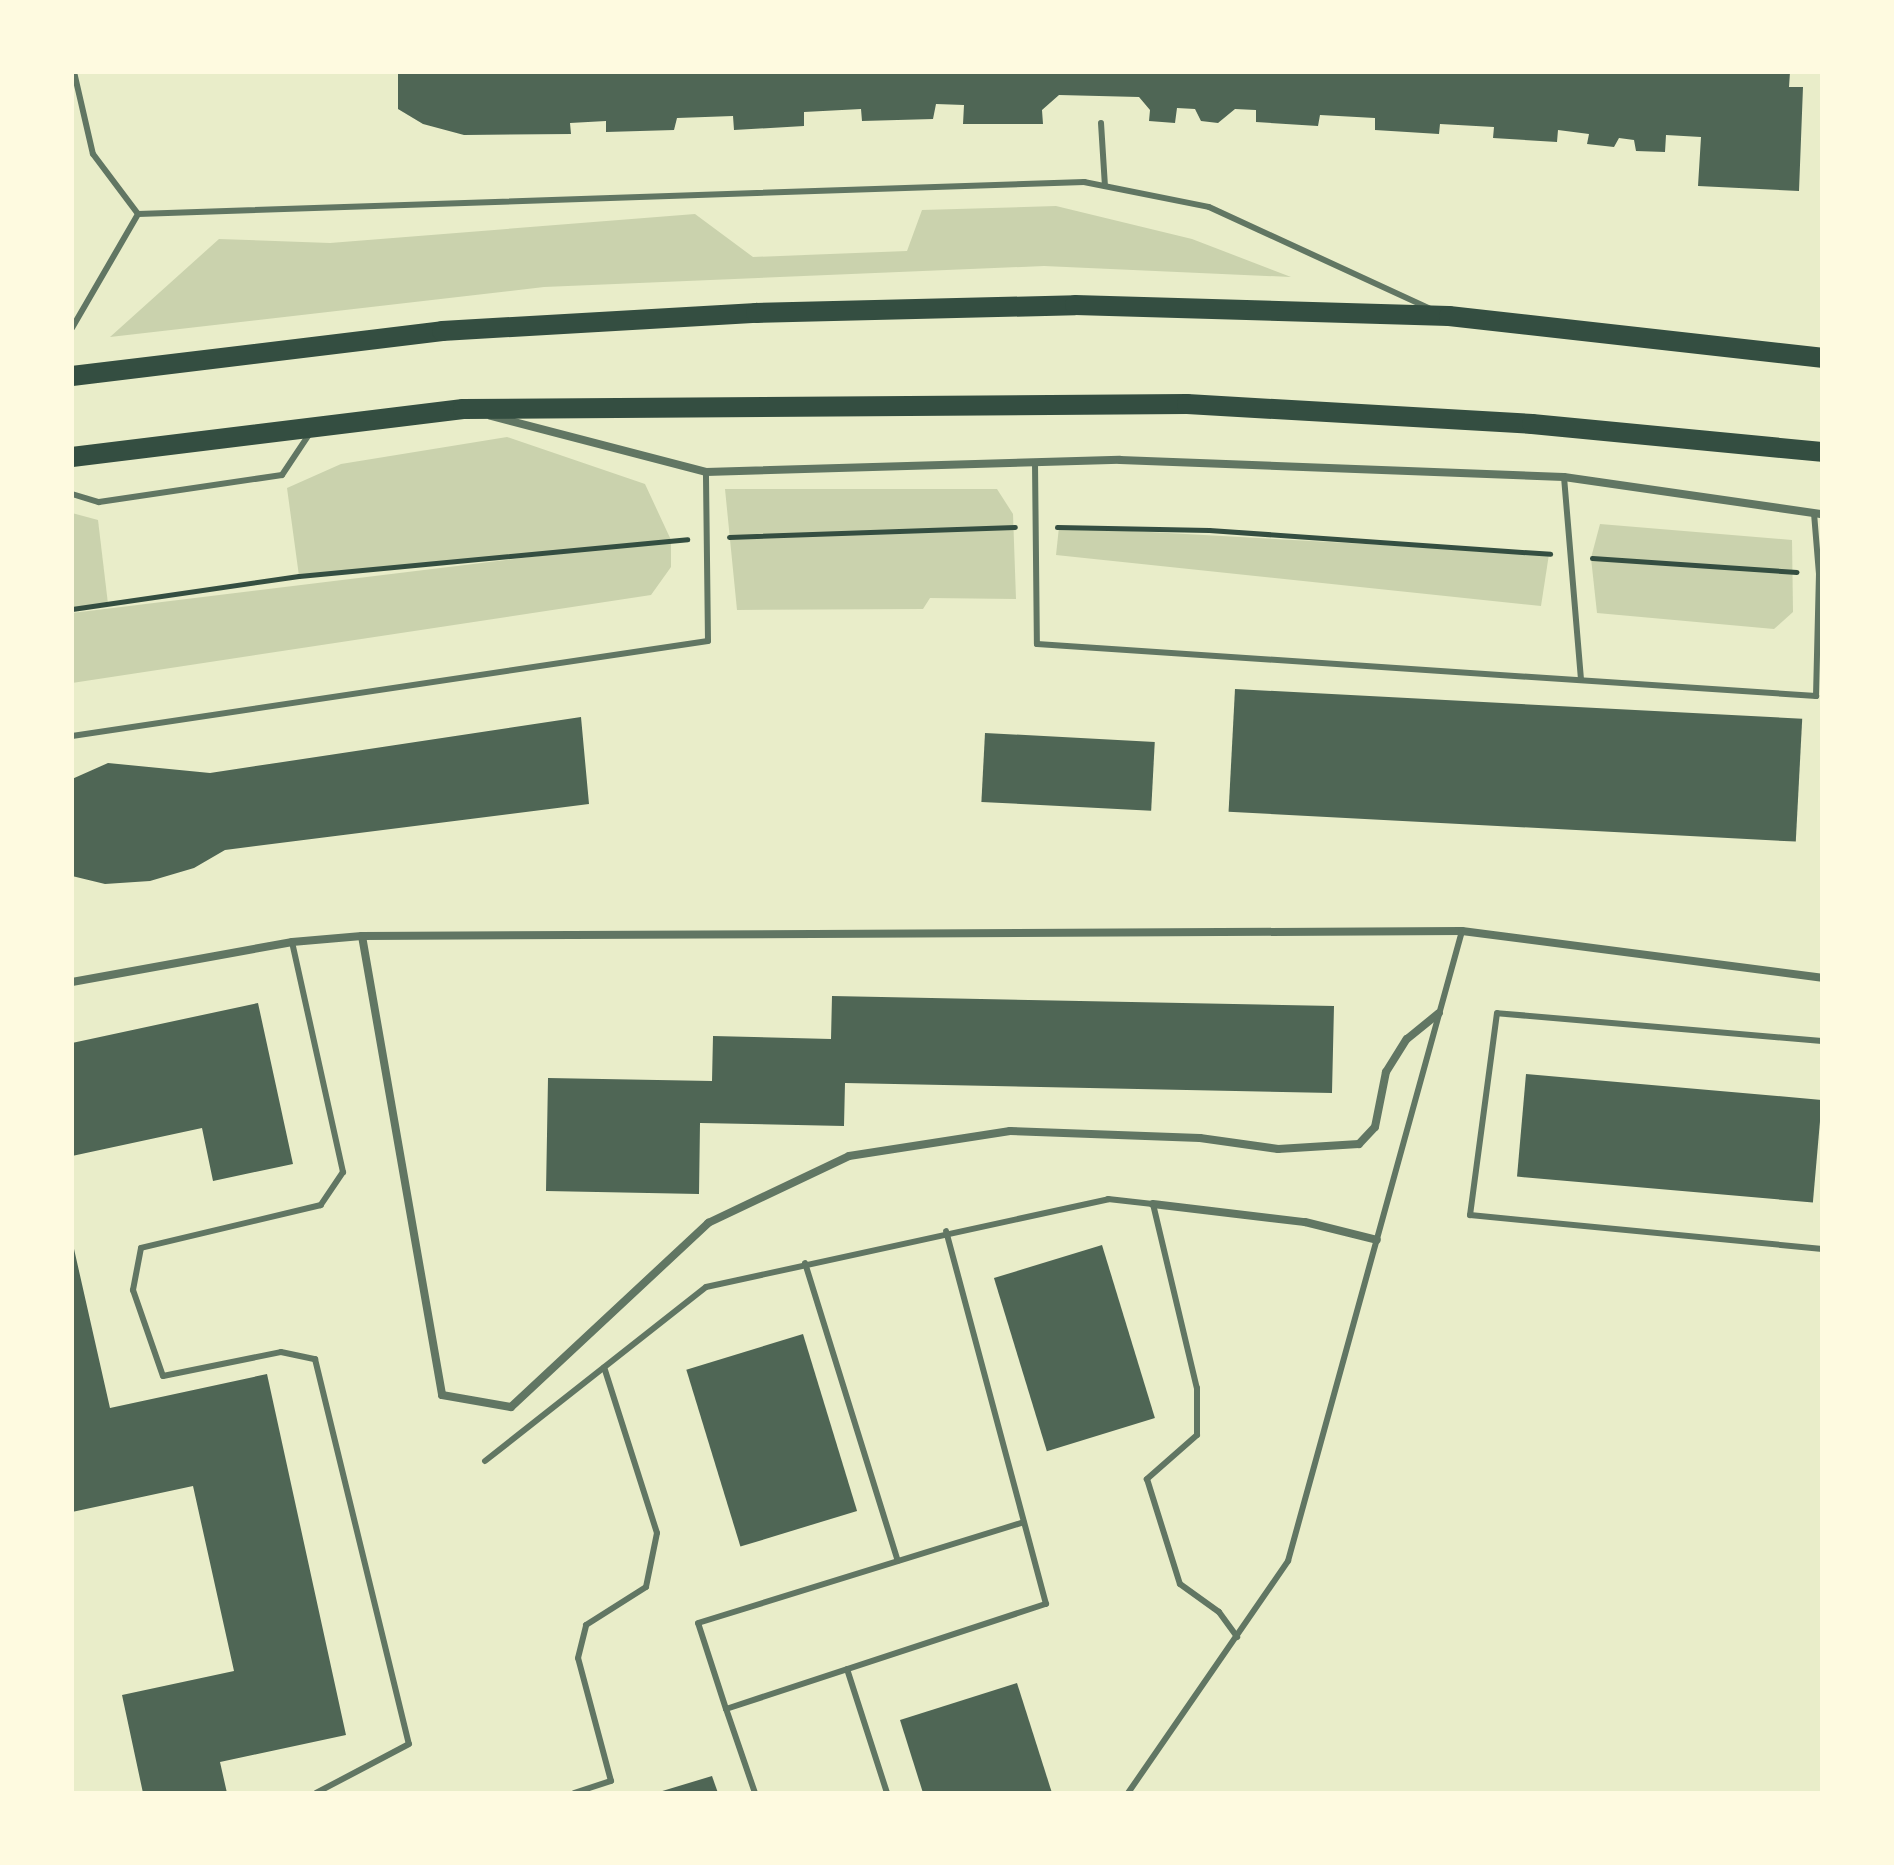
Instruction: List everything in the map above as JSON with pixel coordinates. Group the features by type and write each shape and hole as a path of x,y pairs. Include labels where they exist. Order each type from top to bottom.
{"main road":[{"path":"72,376 442,331 756,313 1075,305 1449,316 1822,358"},
{"path":"72,457 463,409 1187,404 1532,424 1822,452"}],"street":[{"path":"463,409 706,472 1120,460 1564,477 1818,514"},
{"path":"72,982 292,942 362,936 1462,931 1822,978"},
{"path":"362,936 442,1395 511,1407 708,1223 849,1156 1010,1131 1200,1138 1278,1149 1359,1144 1375,1127 1386,1072 1407,1039 1439,1013"},
{"path":"1153,1204 1305,1222 1377,1240"}],"lane":[{"path":"74,72 93,154 138,214"},
{"path":"1101,123 1105,186"},
{"path":"138,214 1084,182 1209,207 1449,316"},
{"path":"72,328 138,214"},
{"path":"72,494 99,502 282,475 315,427"},
{"path":"1035,463 1039,527 1037,644 1816,696 1818,514"},
{"path":"72,736 708,641 706,472"},
{"path":"1564,477 1581,678"},
{"path":"1128,1793 1288,1561 1462,931"},
{"path":"292,942 343,1172 321,1205 141,1248 133,1290 163,1376 281,1352 315,1359 409,1744 316,1793"},
{"path":"1822,1041 1497,1013 1470,1215 1822,1249"},
{"path":"485,1461 706,1287 946,1231 1108,1199 1153,1204 1197,1388 1197,1435 1147,1479 1180,1584 1219,1612 1237,1637"},
{"path":"726,1709 1046,1604 946,1231"},
{"path":"805,1263 898,1561"},
{"path":"574,1793 611,1781 578,1658 586,1625 646,1587 657,1533 604,1367"},
{"path":"755,1793 698,1623 1024,1522"},
{"path":"847,1669 887,1793"}],"path":[{"path":"72,609 299,576 708,538 1039,527 1209,530 1819,574"}],"green space":[{"path":"1056,206 1192,239 1291,277 1044,266 544,287 110,337 219,239 330,243 695,214 753,257 907,251 922,210"},
{"path":"507,437 645,484 671,540 671,567 651,595 72,683 72,613 628,545 299,576 287,488 341,464"},
{"path":"725,489 997,489 1013,514 1016,599 930,598 923,609 737,610"},
{"path":"72,513 98,520 108,604 72,609"},
{"path":"1600,524 1792,540 1793,612 1774,629 1597,613 1591,558"},
{"path":"1059,527 1549,554 1541,606 1056,555"}],"building":[{"path":"398,72 1790,72 1789,87 1803,87 1799,191 1698,186 1701,137 1666,135 1665,152 1636,151 1634,140 1619,138 1614,147 1587,144 1589,134 1558,130 1557,142 1493,138 1494,127 1440,124 1439,134 1375,130 1375,118 1320,115 1318,126 1256,122 1256,110 1235,109 1218,123 1201,121 1195,109 1177,108 1175,123 1149,121 1150,110 1139,97 1059,95 1042,110 1043,124 963,124 964,105 936,104 933,119 862,121 861,109 804,112 804,126 734,130 733,116 677,118 674,130 606,132 606,121 570,123 571,134 464,135 423,124 398,109"},
{"path":"1235,689 1802,719 1796,842 1229,812"},
{"path":"581,717 589,804 225,850 194,868 150,881 105,884 72,876 72,779 108,763 210,773"},
{"path":"985,733 1155,742 1151,811 981,802"},
{"path":"832,996 1334,1006 1332,1093 845,1083 844,1126 700,1123 699,1194 546,1191 548,1078 712,1081 713,1036 831,1039"},
{"path":"258,1003 293,1164 213,1181 202,1128 72,1156 72,1043"},
{"path":"1526,1074 1822,1100 1813,1202 1517,1177"},
{"path":"72,1240 110,1408 267,1374 346,1735 220,1762 227,1793 143,1793 122,1695 234,1671 193,1486 72,1512"},
{"path":"1102,1245 1155,1418 1047,1451 994,1278"},
{"path":"803,1334 857,1511 740,1547 686,1370"},
{"path":"1017,1683 1052,1793 923,1793 900,1720"},
{"path":"712,1776 718,1793 659,1793 659,1792"}]}
